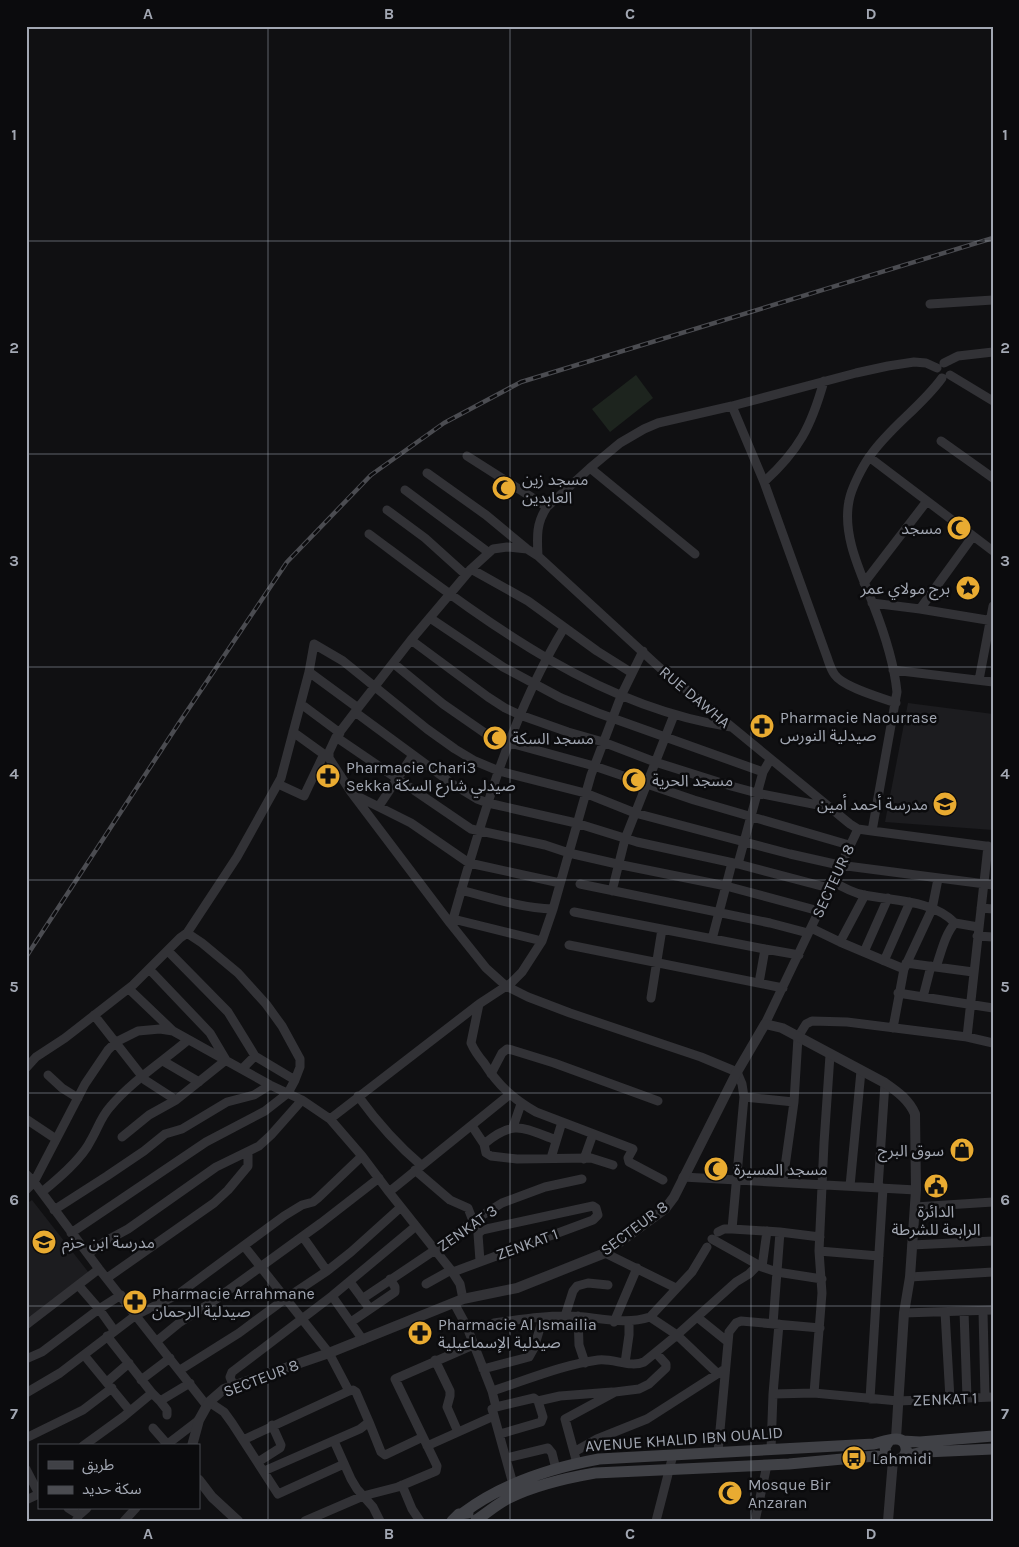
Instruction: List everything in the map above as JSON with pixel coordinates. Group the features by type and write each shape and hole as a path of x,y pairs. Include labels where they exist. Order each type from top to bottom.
{"main road":[{"name":"AVENUE KHALID IBN OUALID","path":"452,1520 455,1516 488,1496 513,1484 556,1469 598,1459 874,1444 896,1440 920,1442 993,1436"},
{"path":"896,1440 906,1446 895,1458 885,1451 886,1444 896,1440"},
{"name":"AVENUE KHALID IBN OUALID","path":"476,1520 518,1494 566,1479 595,1473 767,1465 875,1456 895,1458 925,1452 993,1449"},
{"path":"462,1513 470,1514 476,1520"}],"street":[{"path":"930,304 993,300"},
{"path":"993,352 962,355 952,358 941,365 937,375 946,377 993,401"},
{"path":"538,556 537,530 540,519 547,507 620,443 644,429 667,421 888,366 914,362 951,368 946,377 883,440 869,457 849,501 848,528 854,554 882,631 897,692 872,832"},
{"path":"764,482 786,460 801,440 811,422 824,382"},
{"path":"732,406 764,482 826,657 835,675 842,681 863,691 896,703"},
{"path":"941,441 993,478"},
{"path":"467,456 547,507"},
{"path":"869,457 993,550"},
{"path":"590,468 695,554"},
{"name":"RUE DAWHA","path":"427,473 496,522 538,556 660,668 770,760 858,829 990,846"},
{"path":"405,490 488,552"},
{"path":"864,583 926,501"},
{"path":"386,510 468,572 528,601 597,651 632,673"},
{"path":"369,534 450,594 545,659 621,696 698,722 731,727"},
{"path":"920,608 973,536"},
{"path":"278,784 304,796 338,735 356,710 468,572 488,552 502,547 527,549"},
{"path":"872,603 920,608 992,621"},
{"path":"979,680 992,621 993,606"},
{"path":"430,618 474,649 533,684 561,698 763,772"},
{"path":"451,921 478,832 509,743 533,684 545,659 564,628"},
{"path":"411,640 488,697 520,715 604,742 655,762 757,793 830,808"},
{"path":"26,1068 36,1058 129,989 187,933 237,857 281,778 309,672 314,644 343,662 455,749 499,771 584,793 635,813 790,854 839,865 988,884"},
{"path":"330,1118 522,972 542,941 569,853 584,793 621,696 643,651"},
{"path":"393,663 443,704 483,733 509,743 594,766 646,785 749,817 849,845"},
{"path":"893,670 993,682"},
{"path":"309,672 413,755 462,790 488,803 576,823 625,839 831,885 865,895 910,902 932,909 950,918 955,923 993,937"},
{"path":"301,704 338,735 397,779 452,818 478,832 617,864 726,886 819,911"},
{"path":"612,891 617,864 625,839 674,715"},
{"path":"293,732 327,756 351,792 486,968 506,986 528,997 570,1013 702,1057 738,1072 744,1097 732,1229"},
{"path":"380,806 413,755"},
{"path":"712,939 726,886 744,841 749,817 763,772 770,760"},
{"path":"351,792 411,824 469,863 560,883"},
{"name":"SECTEUR 8","path":"208,1404 224,1389 329,1353 459,1301 517,1288 605,1253 665,1209 674,1197 738,1072 765,1024 810,931 839,865 858,829"},
{"path":"967,1037 981,908 988,884 990,846"},
{"path":"893,1028 898,993 905,966 932,909 938,879"},
{"path":"580,884 810,931 884,961 905,966 933,966 973,972"},
{"path":"461,890 509,903 553,909"},
{"path":"840,942 865,895"},
{"path":"864,952 888,898"},
{"path":"884,961 910,902"},
{"path":"981,908 993,909"},
{"path":"574,912 799,954"},
{"path":"451,921 542,941"},
{"path":"923,997 933,966 955,923"},
{"path":"651,998 662,929"},
{"path":"71,1233 218,1134 253,1118 288,1094 295,1080 300,1067 300,1059 282,1026 266,1004 238,973 187,933"},
{"path":"569,945 783,988"},
{"path":"759,983 765,949"},
{"path":"168,951 228,1012 255,1056 295,1080"},
{"path":"150,970 210,1033 226,1060"},
{"path":"129,989 173,1031 243,1068 270,1085 302,1100 330,1118 362,1156 400,1207 452,1271 460,1284 459,1301 464,1320 492,1391 496,1407"},
{"path":"898,993 993,1008"},
{"path":"479,1004 472,1043 491,1074 510,1095 521,1104 542,1114 633,1149 628,1162 663,1180"},
{"path":"94,1015 143,1077 176,1100"},
{"path":"783,1181 794,1102 798,1037 806,1024 812,1021 847,1022 993,1042"},
{"path":"765,1024 782,1028 885,1084 899,1093 911,1105 916,1114 915,1207 910,1277 904,1313 896,1440"},
{"path":"26,1190 34,1182 100,1060 116,1042 138,1031 160,1029 173,1031"},
{"path":"42,1192 57,1180 91,1141 100,1121 122,1093 188,1040"},
{"path":"491,1074 502,1053 510,1049 658,1101"},
{"path":"814,1393 820,1328 822,1279 819,1251 830,1055"},
{"path":"243,1068 255,1056"},
{"path":"122,1137 149,1116 176,1100 226,1060"},
{"path":"163,1061 199,1082"},
{"path":"850,1186 860,1071"},
{"path":"48,1075 62,1088 78,1098"},
{"path":"870,1399 879,1256 885,1084"},
{"path":"54,1210 144,1151 165,1134 182,1129 227,1102 254,1096 270,1085"},
{"path":"389,1192 510,1095"},
{"path":"358,1096 386,1133 444,1196 468,1208 473,1221"},
{"path":"744,1097 794,1102"},
{"path":"88,1254 211,1170 259,1146 302,1100"},
{"path":"513,1127 521,1104"},
{"path":"26,1119 56,1139"},
{"path":"550,1158 562,1122"},
{"path":"472,1126 484,1144 486,1152 491,1156 517,1159 594,1158 613,1166"},
{"path":"484,1144 503,1130 513,1127 522,1128 556,1140"},
{"path":"584,1159 593,1134"},
{"path":"107,1278 214,1203 228,1190 248,1166 248,1152"},
{"path":"26,1393 39,1387 136,1315 177,1295 302,1205 313,1202 362,1156"},
{"path":"26,1174 190,1383 208,1404 224,1412 278,1494 344,1464"},
{"path":"683,1177 783,1181 916,1190"},
{"path":"157,1342 179,1323 215,1300 346,1205 379,1178"},
{"name":"ZENKAT 3","path":"362,1299 435,1250 473,1221 515,1197 545,1187 582,1179"},
{"path":"915,1207 993,1202"},
{"name":"ZENKAT 1","path":"426,1284 452,1271 480,1261 593,1220 597,1217 598,1213 593,1206 485,1229 478,1234 480,1261"},
{"path":"180,1370 245,1329 327,1271 351,1252 400,1207"},
{"path":"234,1387 230,1376 232,1372 350,1282 416,1226"},
{"path":"494,1323 565,1316 578,1316 614,1322 650,1317 692,1272 712,1239 724,1229 780,1232 820,1237"},
{"path":"492,1391 553,1370 604,1360 638,1364 656,1354 736,1282 760,1266 767,1231"},
{"path":"771,1449 780,1232"},
{"path":"303,1236 327,1271"},
{"path":"712,1239 760,1266 777,1272 822,1279"},
{"path":"912,1245 993,1241"},
{"path":"244,1246 329,1353 349,1390"},
{"path":"819,1251 879,1256"},
{"path":"605,1253 676,1288"},
{"path":"614,1322 637,1268"},
{"path":"26,1325 99,1269"},
{"path":"910,1277 993,1272"},
{"path":"351,1322 395,1292 395,1287 390,1279"},
{"path":"350,1282 370,1310"},
{"path":"565,1316 577,1286 588,1283 608,1285"},
{"path":"79,1286 99,1309 110,1334 141,1380 160,1401 167,1415"},
{"path":"26,1359 42,1352 99,1309 121,1295"},
{"path":"332,1296 362,1340"},
{"path":"904,1313 993,1310"},
{"path":"964,1311 967,1398"},
{"path":"983,1311 989,1397"},
{"path":"945,1312 950,1399"},
{"path":"578,1316 579,1345 585,1363"},
{"path":"650,1317 677,1335 722,1371"},
{"path":"697,1317 728,1342"},
{"path":"483,1369 529,1357 534,1348 543,1318"},
{"path":"625,1362 629,1321"},
{"path":"718,1452 722,1371 730,1332 736,1322 820,1328"},
{"path":"304,1521 364,1496 429,1475 437,1469 395,1379 473,1345"},
{"path":"513,1484 492,1409 534,1398 538,1401 560,1396 639,1389 666,1368 666,1364 656,1354"},
{"path":"84,1355 130,1411"},
{"path":"141,1380 170,1358"},
{"path":"435,1360 450,1392 447,1407 458,1432"},
{"path":"26,1438 83,1410 129,1363"},
{"path":"574,1452 597,1439 647,1419 722,1371"},
{"path":"160,1401 190,1383"},
{"path":"243,1440 349,1390 356,1392 381,1452 385,1455 458,1432 494,1416"},
{"path":"577,1463 565,1419 615,1392"},
{"path":"86,1444 152,1393"},
{"name":"ZENKAT 1","path":"773,1394 814,1393 898,1401 989,1397"},
{"path":"500,1434 542,1422 543,1418 538,1401"},
{"path":"193,1444 199,1420 208,1404"},
{"path":"167,1444 199,1420"},
{"path":"264,1471 360,1429 369,1422"},
{"path":"258,1462 280,1448 281,1445 272,1425"},
{"path":"153,1428 165,1444"},
{"path":"334,1441 355,1485 373,1508 380,1521"},
{"path":"506,1458 548,1448 552,1453 556,1469"},
{"path":"658,1520 668,1469 673,1455"},
{"path":"888,1521 895,1458"},
{"path":"755,1521 767,1465"},
{"path":"26,1469 36,1481"},
{"path":"200,1481 212,1497 238,1521"},
{"path":"402,1485 412,1509 420,1521"},
{"path":"26,1500 38,1494"},
{"path":"124,1521 134,1510"}],"shaded area":[{"path":"636,375 653,398 610,432 592,409"},
{"path":"908,703 993,714 993,830 885,822"},
{"path":"32,1200 89,1273 26,1321 26,1204"}],"railway":[{"path":"26,957 287,562 371,475 444,423 521,382 993,238"}],"place":[{"name":"مسجد زين العابدين","path":"504,488"},
{"name":"مسجد","path":"959,528"},
{"name":"برج مولاي عمر","path":"968,588"},
{"name":"Pharmacie Naourrase صيدلية النورس","path":"762,726"},
{"name":"مسجد السكة","path":"495,738"},
{"name":"Pharmacie Chari3 Sekka صيدلي شارع السكة","path":"328,776"},
{"name":"مسجد الحرية","path":"634,780"},
{"name":"مدرسة أحمد أمين","path":"945,804"},
{"name":"سوق البرج","path":"962,1150"},
{"name":"مسجد المسيرة","path":"716,1169"},
{"name":"الدائرة الرابعة للشرطة","path":"936,1186"},
{"name":"مدرسة ابن حزم","path":"44,1242"},
{"name":"Pharmacie Arrahmane صيدلية الرحمان","path":"135,1302"},
{"name":"Pharmacie Al Ismailia صيدلية الإسماعيلية","path":"420,1333"},
{"name":"Lahmidi","path":"854,1458"},
{"name":"Mosque Bir Anzaran","path":"730,1493"}]}
